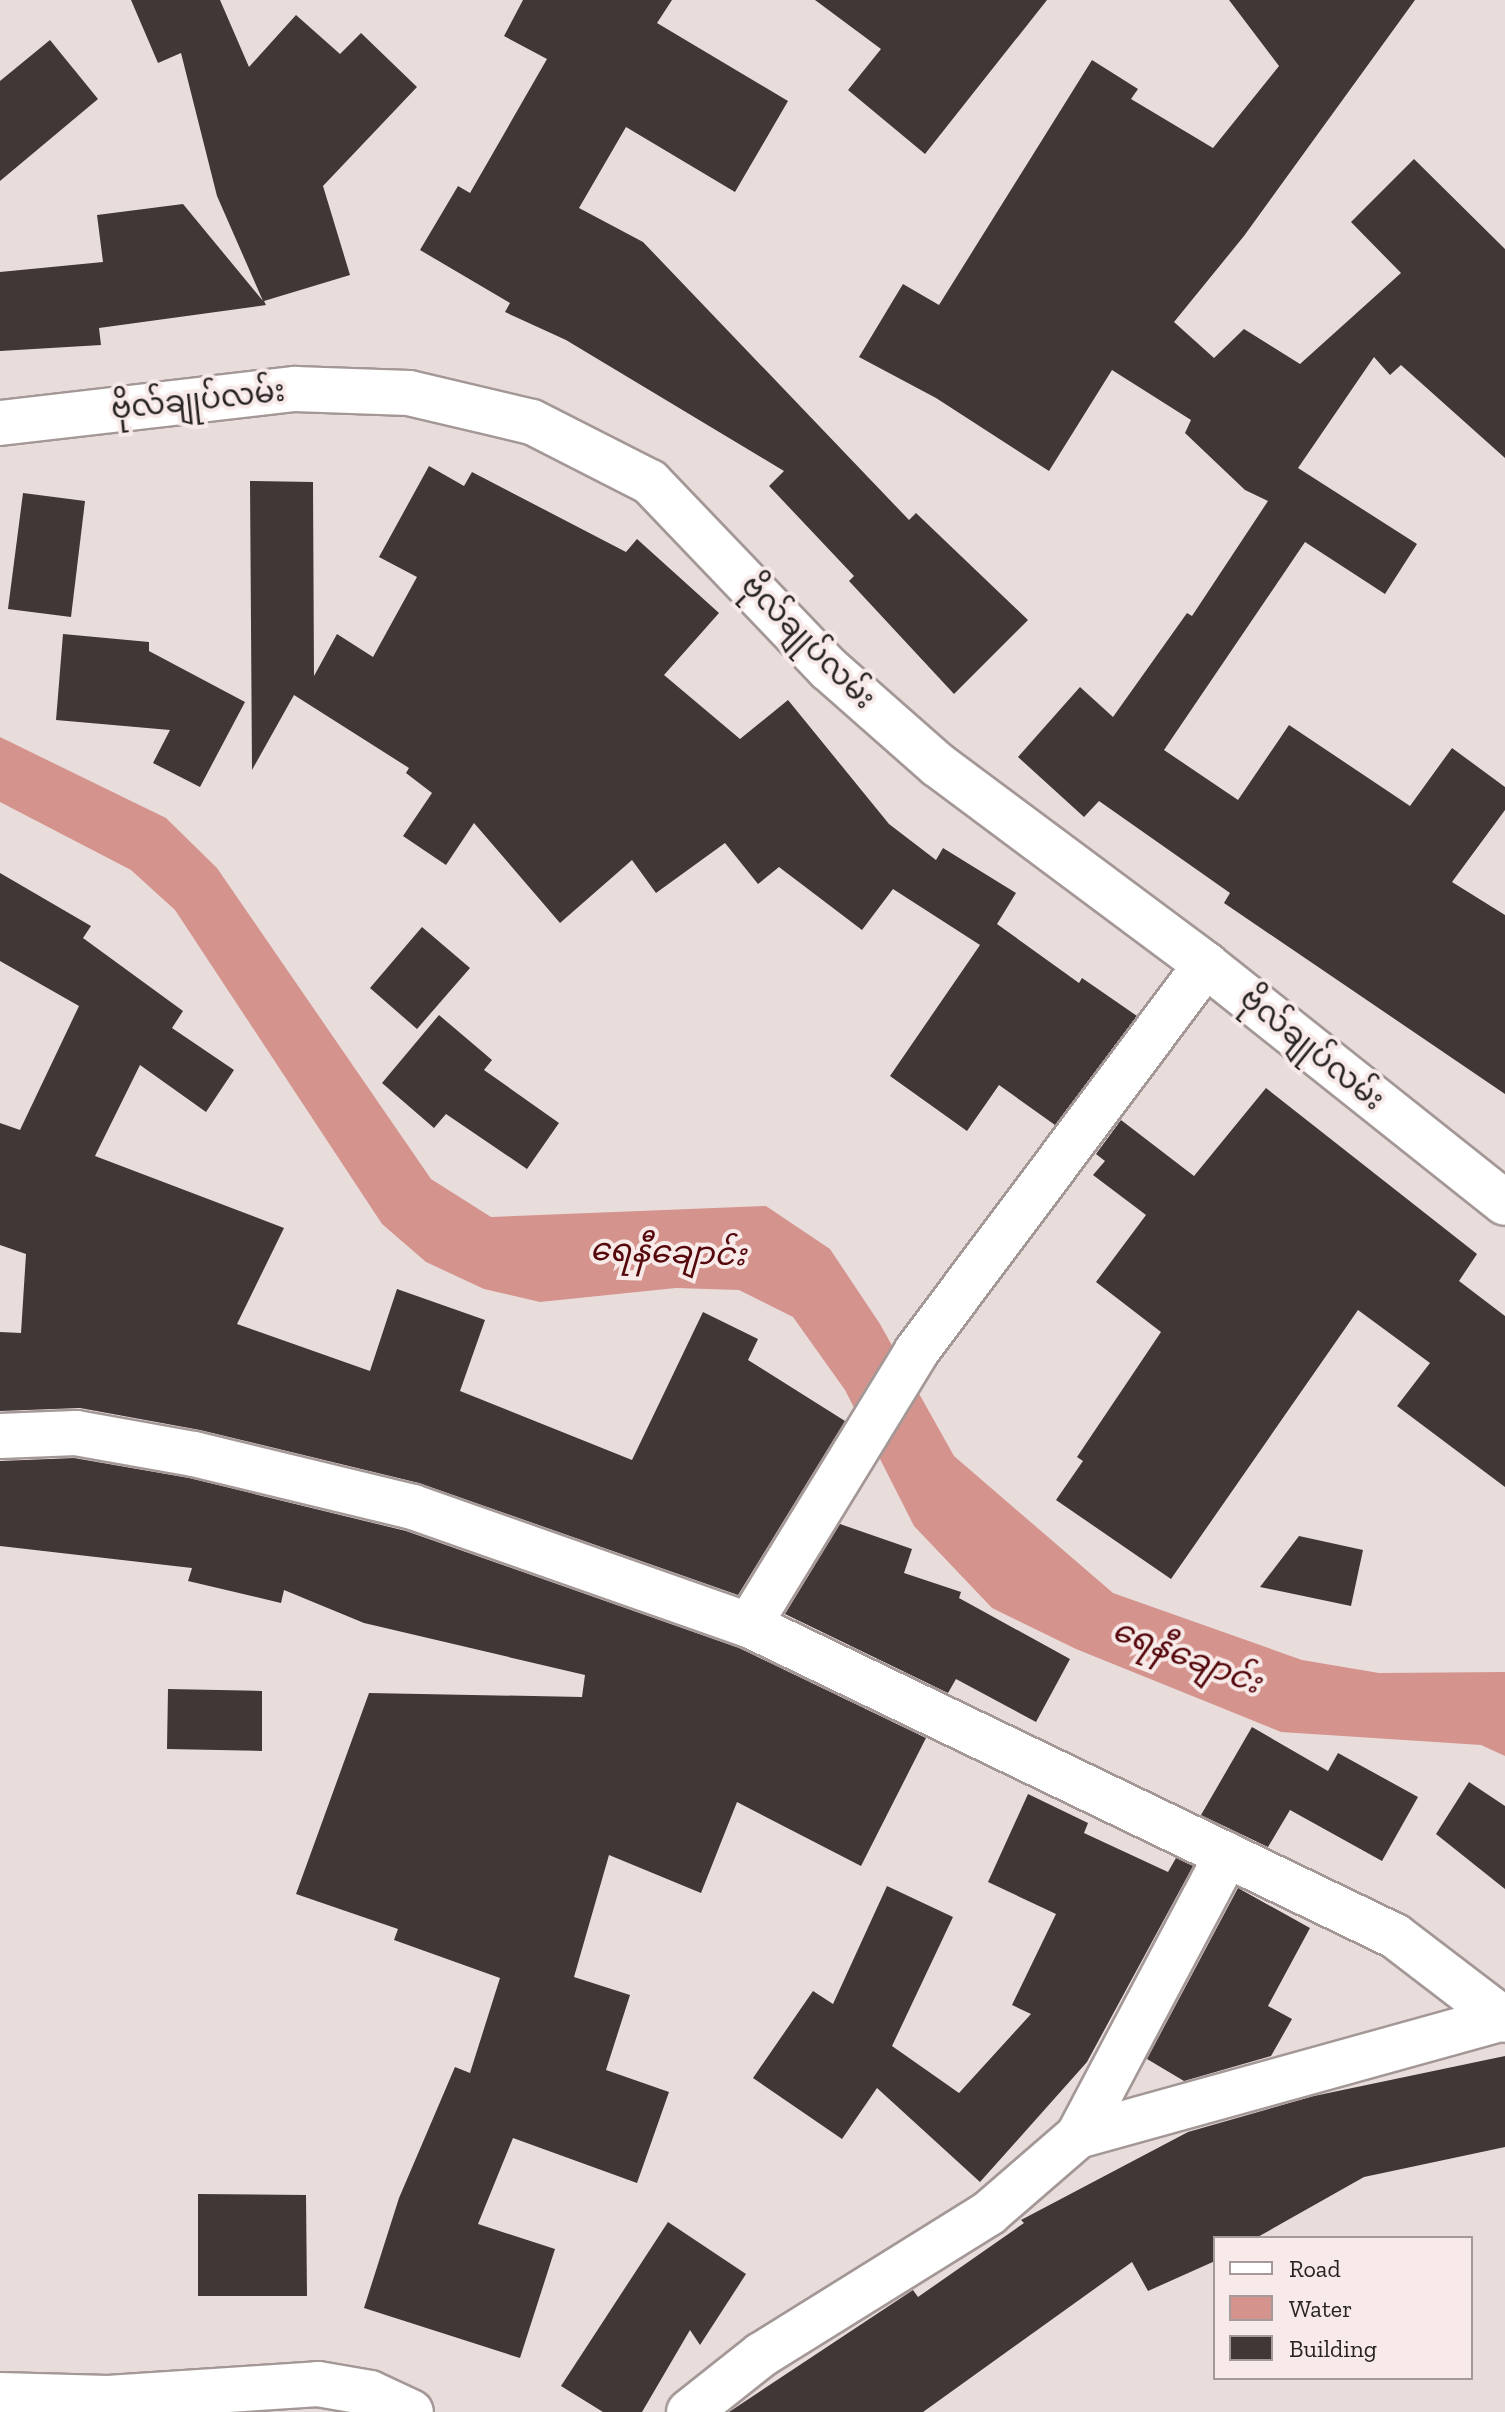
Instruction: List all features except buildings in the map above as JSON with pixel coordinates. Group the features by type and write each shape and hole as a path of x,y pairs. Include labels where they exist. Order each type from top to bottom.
{"street":[{"name":"ဗိုလ်‌ချုပ်‌လမ်း","path":"0,423 295,389 409,393 532,422 650,482 829,669 938,765 1206,965 1505,1203"},
{"path":"749,1625 864,1442 916,1352 1206,965"},
{"path":"0,1436 76,1433 194,1454 413,1507 749,1625 1395,1936 1504,2019"},
{"path":"689,2412 761,2355 989,2213 1078,2136 1227,1855"},
{"path":"1078,2136 1504,2019"},
{"path":"0,2395 108,2398 318,2384 370,2393 411,2412"}],"water":[{"name":"ရေနီချောင်း","path":"0,737 166,818 217,868 431,1179 491,1217 766,1206 830,1249 880,1324 954,1456 1113,1593 1302,1660 1379,1673 1505,1672 1505,1756 1481,1745 1281,1732 1076,1649 992,1608 914,1526 845,1390 793,1317 739,1290 676,1288 540,1302 484,1289 426,1262 382,1224 175,910 131,870 0,802"}]}
